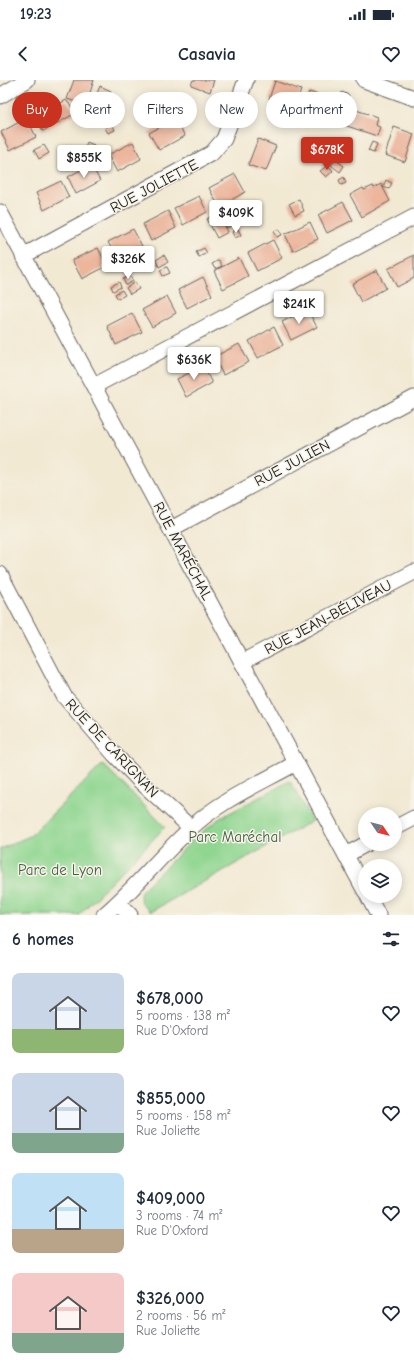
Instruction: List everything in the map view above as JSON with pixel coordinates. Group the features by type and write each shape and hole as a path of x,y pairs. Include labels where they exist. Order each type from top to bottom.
{"street":[{"path":"0,96 28,80"},
{"name":"RUE JOLIETTE","path":"24,256 212,154 224,139 246,80"},
{"path":"364,80 414,98"},
{"name":"RUE MARÉCHAL","path":"0,212 358,878"},
{"path":"94,386 414,217"},
{"name":"RUE JULIEN","path":"171,529 414,398"},
{"name":"RUE JEAN-BÉLIVEAU","path":"242,662 414,572"},
{"name":"RUE DE CARIGNAN","path":"0,574 64,696 125,765 191,828"},
{"path":"104,915 118,903 191,828 222,804 296,763"},
{"path":"402,824 414,818"},
{"path":"346,855 358,848"},
{"path":"118,903 130,915"},
{"path":"372,903 378,915"}],"green space":[{"name":"Parc de Lyon","path":"103,764 165,827 79,915 0,915 0,849 30,836"},
{"name":"Parc Maréchal","path":"290,781 312,821 150,912 143,905 140,898 141,891 197,836 220,818"}],"building":[{"path":"74,80 94,80 90,92 70,92 70,100 67,99"},
{"path":"193,80 214,80 210,92 191,85"},
{"path":"275,81 301,90 300,92 271,92"},
{"path":"100,86 111,91 111,92 98,92"},
{"path":"66,100 70,105 70,116 62,121 62,102"},
{"path":"357,110 377,117 375,125 380,127 377,136 353,128 357,128"},
{"path":"12,126 12,128 32,128 36,137 10,150 1,132"},
{"path":"394,127 414,134 405,162 385,155"},
{"path":"41,128 48,128 43,131"},
{"path":"105,128 114,128 115,130 108,133"},
{"path":"158,128 180,128 185,136 159,150 149,133"},
{"path":"258,139 276,146 266,171 248,165"},
{"path":"87,142 94,145 92,151 85,149"},
{"path":"133,142 141,159 117,172 108,155"},
{"path":"372,142 377,144 374,153 368,151"},
{"path":"44,145 49,153 39,159 34,150"},
{"path":"336,160 344,166 340,172 331,165"},
{"path":"91,164 100,181 76,194 68,177"},
{"path":"328,165 333,171 326,177 320,171"},
{"path":"235,174 245,192 219,207 209,188"},
{"path":"344,177 346,183 341,185 339,180"},
{"path":"386,180 392,183 389,189 383,187"},
{"path":"61,181 69,197 44,210 36,193"},
{"path":"381,184 390,201 362,217 350,195 363,188 364,190 373,186 374,188"},
{"path":"199,196 207,212 183,225 174,208"},
{"path":"299,199 304,211 295,215 289,204"},
{"path":"343,202 353,220 327,233 318,215"},
{"path":"227,210 235,224 227,228 220,213"},
{"path":"168,211 176,228 151,241 143,224"},
{"path":"218,213 228,232 217,238 207,219"},
{"path":"310,222 318,239 293,251 285,234"},
{"path":"133,229 142,246 117,259 108,242"},
{"path":"238,229 241,235 235,238 232,232"},
{"path":"279,229 282,235 277,237 274,231"},
{"path":"273,240 282,258 257,271 248,253"},
{"path":"98,248 107,266 82,279 72,260"},
{"path":"204,248 207,253 199,257 196,252"},
{"path":"164,255 168,262 159,267 156,260"},
{"path":"414,255 414,278 397,287 388,269"},
{"path":"239,258 248,276 223,289 214,271"},
{"path":"126,259 129,265 121,268 118,262"},
{"path":"219,260 222,266 215,269 212,264"},
{"path":"167,267 170,273 163,276 160,270"},
{"path":"377,270 386,288 361,302 352,284"},
{"path":"130,276 133,281 126,285 123,279"},
{"path":"203,277 212,295 187,308 178,290"},
{"path":"119,282 121,287 113,291 111,286"},
{"path":"135,282 139,289 130,294 126,288"},
{"path":"122,290 125,295 118,299 115,294"},
{"path":"167,296 176,313 152,327 142,310"},
{"path":"307,309 317,327 291,340 282,322"},
{"path":"132,313 142,332 116,345 107,326"},
{"path":"274,327 283,345 258,358 249,341"},
{"path":"239,344 249,362 223,375 214,357"},
{"path":"203,366 212,383 186,397 177,379"}]}
